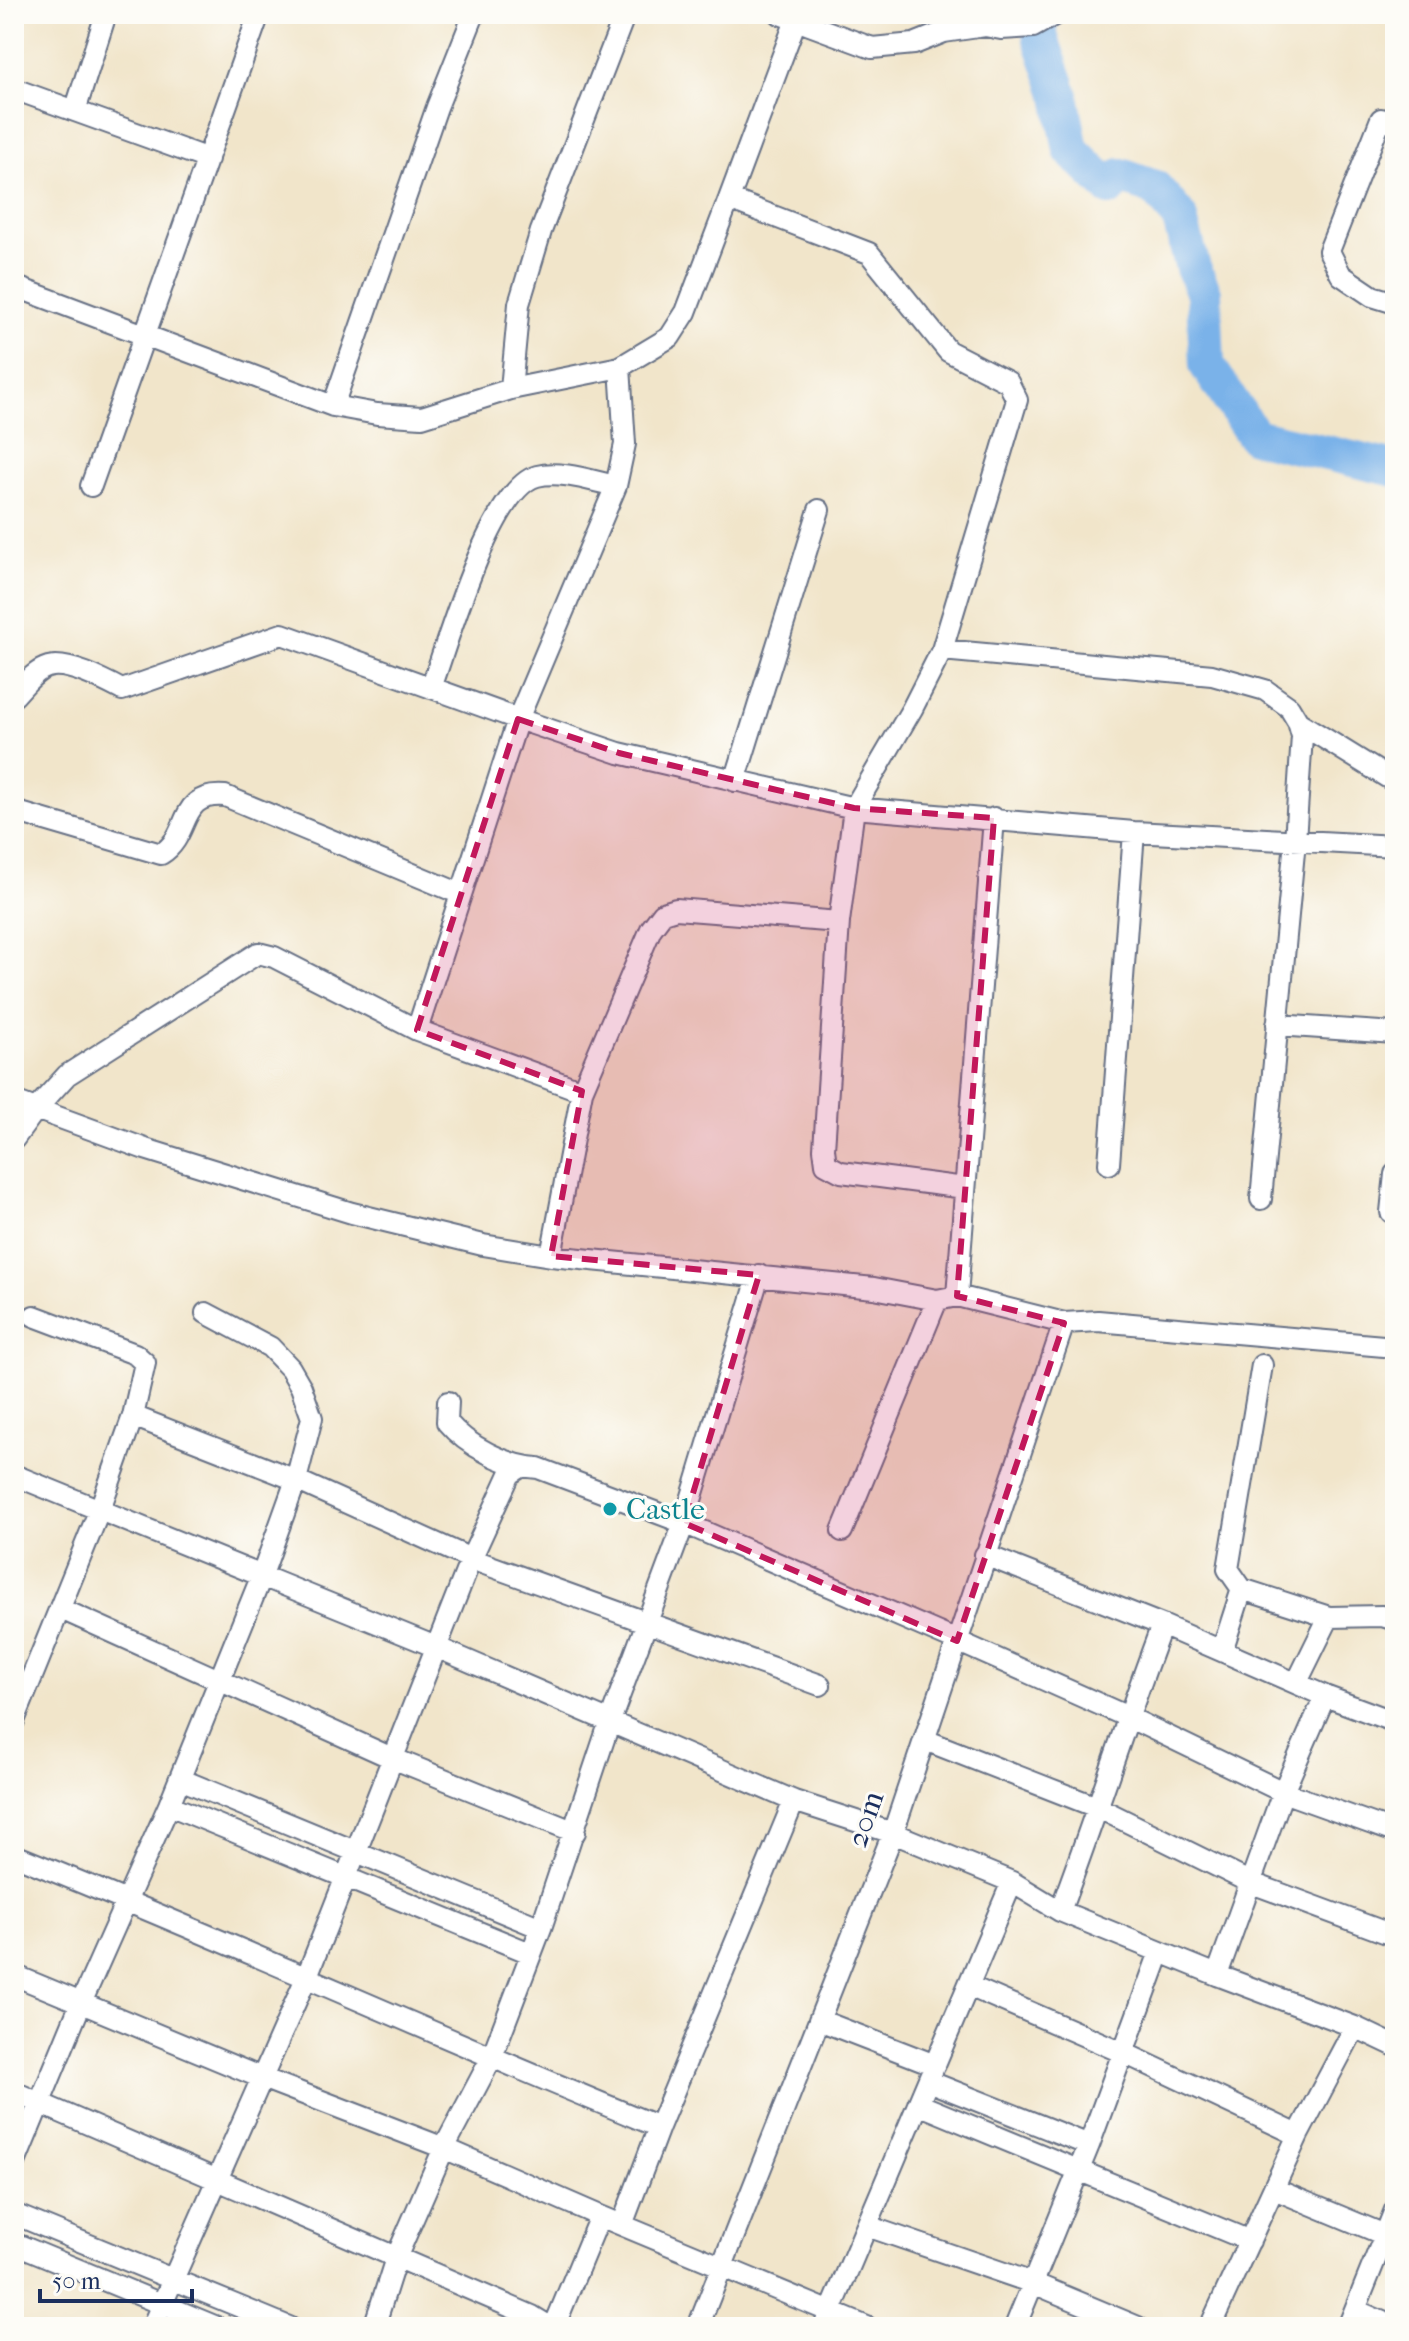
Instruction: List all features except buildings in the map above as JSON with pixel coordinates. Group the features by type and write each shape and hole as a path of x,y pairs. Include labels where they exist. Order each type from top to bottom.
{"street":[{"path":"75,111 106,14"},
{"path":"91,486 259,14"},
{"path":"333,406 437,107 474,14"},
{"path":"511,389 519,304 541,231 625,14"},
{"path":"14,286 333,406 377,414 422,417 511,389 620,367 670,337 686,312 729,199 788,17 872,48 914,44 944,32 985,26 1001,29 1033,27 1056,14"},
{"path":"14,89 208,159"},
{"path":"1395,124 1381,119 1329,251 1341,275 1372,296 1395,303"},
{"path":"729,199 869,253 948,351 1008,382 1017,400 942,650 912,709 854,808 839,922 824,1149 826,1164 841,1172 965,1188"},
{"path":"417,1030 518,719 616,486 625,444 620,367"},
{"path":"431,688 483,544 505,504 523,483 536,476 556,475 616,486"},
{"path":"735,781 819,510"},
{"path":"14,696 32,677 49,666 70,668 122,690 282,634 619,753 854,808 1134,832 1395,846"},
{"path":"942,650 1212,675 1265,690 1289,707 1298,722 1302,736 1295,841 1261,1199"},
{"path":"1298,722 1395,782"},
{"path":"14,811 161,854 171,848 195,801 209,795 225,796 461,894"},
{"path":"842,1531 947,1298 965,1188 994,818"},
{"path":"1109,1164 1134,832"},
{"path":"551,1256 582,1091 651,929 663,913 676,909 839,922"},
{"path":"14,1139 67,1075 258,953 274,957 417,1030 582,1091"},
{"path":"1277,1025 1395,1033"},
{"path":"14,1101 145,1149 352,1213 483,1245 551,1256 874,1288 947,1298 1064,1323 1098,1321 1395,1347"},
{"path":"1391,1212 1395,1174"},
{"path":"374,2327 396,2258 444,2148 491,2059 541,1928 610,1721 684,1523 759,1275"},
{"path":"14,2165 81,2003 180,1779 262,1575 296,1480 312,1418 301,1387 290,1368 270,1347 206,1313"},
{"path":"14,1721 20,1683 61,1609 100,1509 133,1416 145,1363 135,1354 34,1316"},
{"name":"20m","path":"698,2327 893,1833 1064,1323"},
{"path":"1262,1365 1228,1569 1242,1589 1329,1617 1382,1616 1395,1620"},
{"path":"448,1402 447,1422 460,1437 521,1467 538,1468 684,1523 1128,1717 1283,1792 1395,1832"},
{"path":"133,1416 296,1480 471,1559 820,1685"},
{"path":"152,2327 307,1976 471,1559 510,1474 521,1467"},
{"path":"14,1475 436,1647 794,1801 893,1833 1012,1882 1060,1911 1160,1952 1393,2040"},
{"path":"985,1555 1395,1722"},
{"path":"1222,1651 1242,1589"},
{"path":"61,1609 392,1758 575,1832"},
{"path":"1297,1682 1329,1617"},
{"path":"1060,1911 1162,1625"},
{"path":"1217,1975 1283,1792 1325,1696"},
{"path":"925,1740 1099,1808 1249,1882 1395,1936"},
{"path":"180,1779 541,1928"},
{"path":"622,2225 659,2127 794,1801"},
{"path":"169,1805 530,1953"},
{"path":"14,1855 307,1976 491,2059 659,2127"},
{"path":"827,2320 1012,1882"},
{"path":"1015,2327 1089,2145 1160,1952"},
{"path":"14,1975 262,2078 444,2148 722,2267 827,2320 867,2327"},
{"path":"969,1986 1124,2053 1298,2135"},
{"path":"819,2020 1089,2145"},
{"path":"1210,2327 1298,2135 1355,2027"},
{"path":"14,2092 552,2327 600,2216"},
{"path":"918,2104 1250,2241"},
{"path":"1274,2189 1385,2235"},
{"path":"1394,2327 1351,2318 1395,2210"},
{"path":"14,2214 289,2327"},
{"path":"867,2226 1033,2283 1138,2327"},
{"path":"14,2243 217,2327"}],"highlighted area":[{"path":"518,719 619,753 854,808 994,818 957,1296 1064,1323 957,1641 684,1523 759,1275 551,1256 582,1091 417,1030"}],"waterway":[{"path":"1037,14 1041,39 1061,96 1071,150 1110,188 1121,176 1155,188 1179,216 1193,268 1204,293 1207,365 1254,436 1395,469"}],"place":[{"name":"Castle","path":"610,1509"}]}
